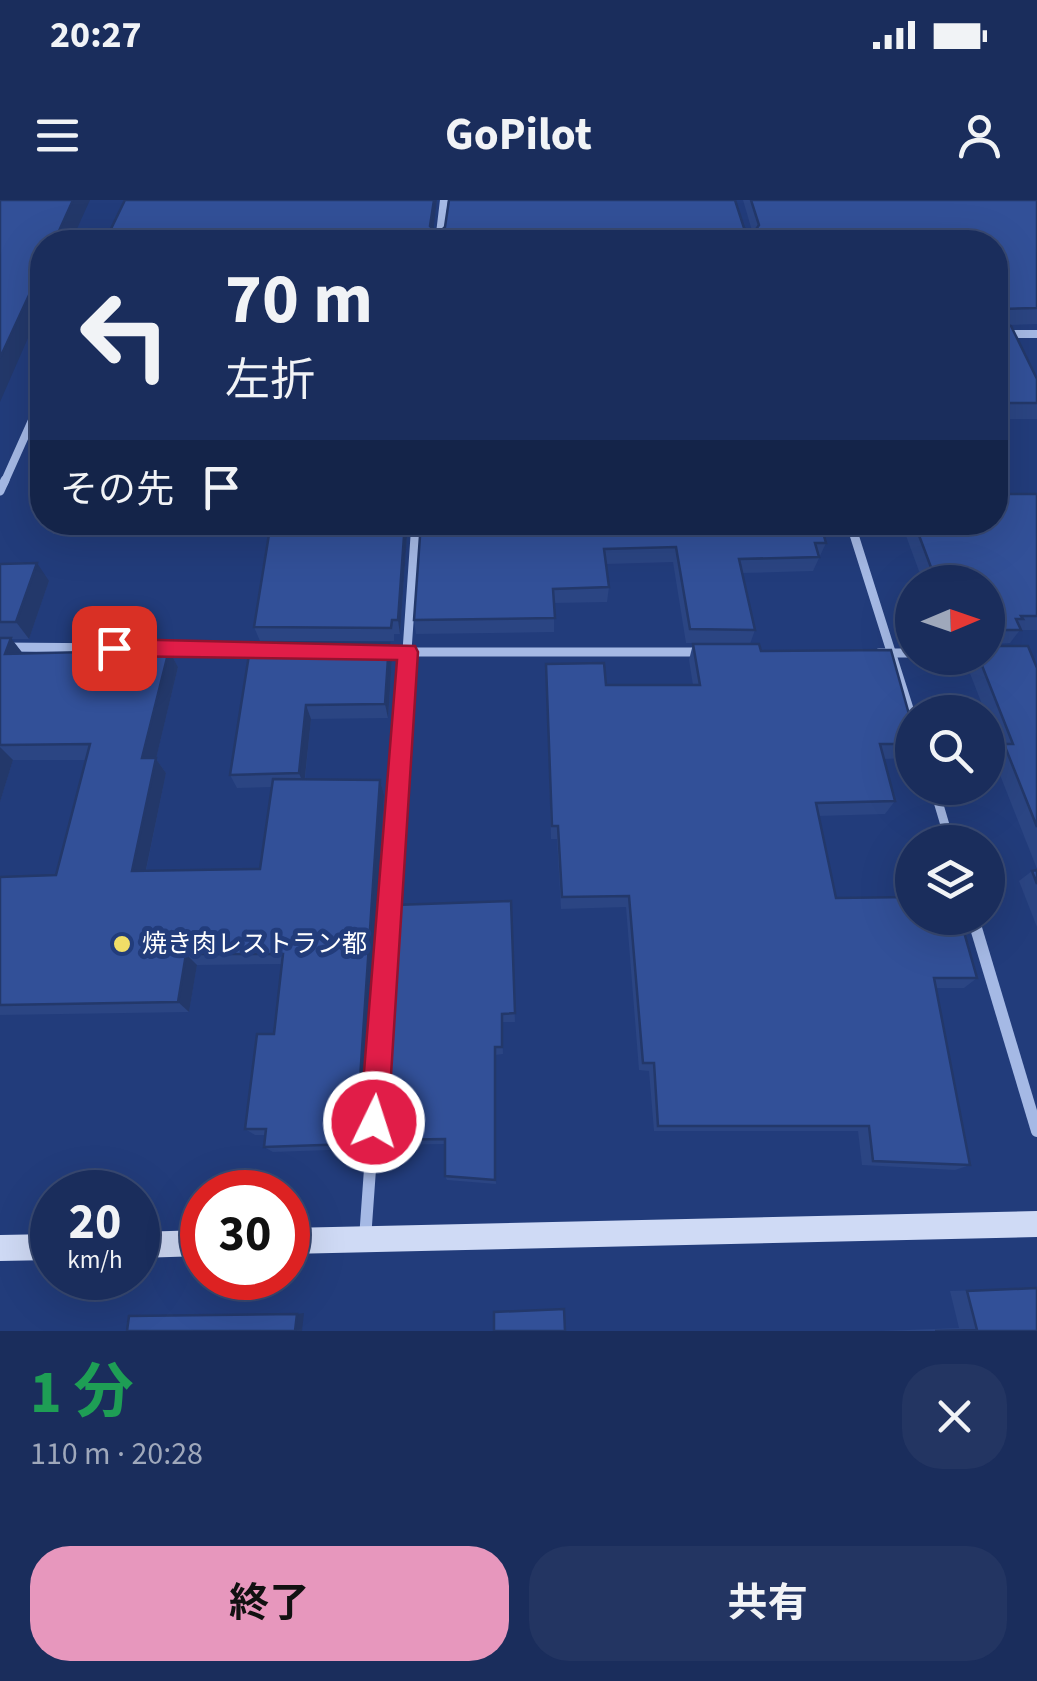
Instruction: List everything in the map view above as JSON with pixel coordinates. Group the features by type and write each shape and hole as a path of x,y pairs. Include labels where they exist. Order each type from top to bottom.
{"street":[{"path":"440,230 444,200"},
{"path":"1008,334 1037,334"},
{"path":"0,491 30,425"},
{"path":"365,1240 415,535"},
{"path":"854,535 905,695"},
{"path":"0,648 269,650"},
{"path":"368,652 714,652"},
{"path":"873,653 893,653"},
{"path":"978,935 1037,1131"},
{"path":"310,1241 1037,1224"},
{"path":"0,1248 30,1247"}],"building":[{"path":"0,200 73,200 59,230 30,230 30,293 0,358"},
{"path":"125,200 434,200 430,226 434,230 110,230"},
{"path":"449,200 735,200 747,230 442,230"},
{"path":"751,200 1037,200 1037,308 1008,309 1008,230 756,230 759,225"},
{"path":"1008,325 1037,379 1037,403 1008,403"},
{"path":"1008,494 1037,494 1037,616 1016,619 1021,630 1005,630 1005,565 930,565 919,535 1008,535"},
{"path":"269,535 404,535 398,620 392,620 391,628 254,627"},
{"path":"420,535 824,535 826,543 815,543 819,557 739,559 755,630 690,629 676,547 604,549 609,587 553,589 555,618 414,620"},
{"path":"37,563 16,622 0,622 0,564"},
{"path":"0,638 11,638 5,654 169,650 142,758 156,758 132,871 260,869 273,779 380,780 356,1139 351,1139 351,1144 264,1147 266,1129 245,1129 257,1034 274,1034 283,954 186,954 178,1002 0,1005 0,877 56,875 90,744 0,745"},
{"path":"251,642 389,643 385,704 306,705 299,773 230,775"},
{"path":"693,644 759,644 761,651 891,650 904,695 895,695 895,744 880,744 895,801 816,803 836,898 895,897 895,935 965,935 977,978 934,978 970,1165 873,1161 869,1126 658,1126 654,1063 643,1063 629,896 562,897 558,826 552,826 546,664 604,663 606,685 700,685"},
{"path":"1005,646 1028,646 1037,668 1037,827 1005,747 1013,744 1005,724 1005,695 994,695 986,675 1005,675"},
{"path":"511,901 515,1013 502,1014 502,1047 495,1047 495,1180 445,1176 445,1139 378,1140 395,905"},
{"path":"1037,1288 1037,1331 935,1331 977,1330 967,1291"},
{"path":"564,1309 565,1331 494,1331 494,1312"},
{"path":"297,1314 295,1331 127,1331 129,1316"}],"place":[{"name":"焼き肉レストラン都","path":"122,944"}],"route":[{"path":"114,648 408,652 374,1122"}]}
